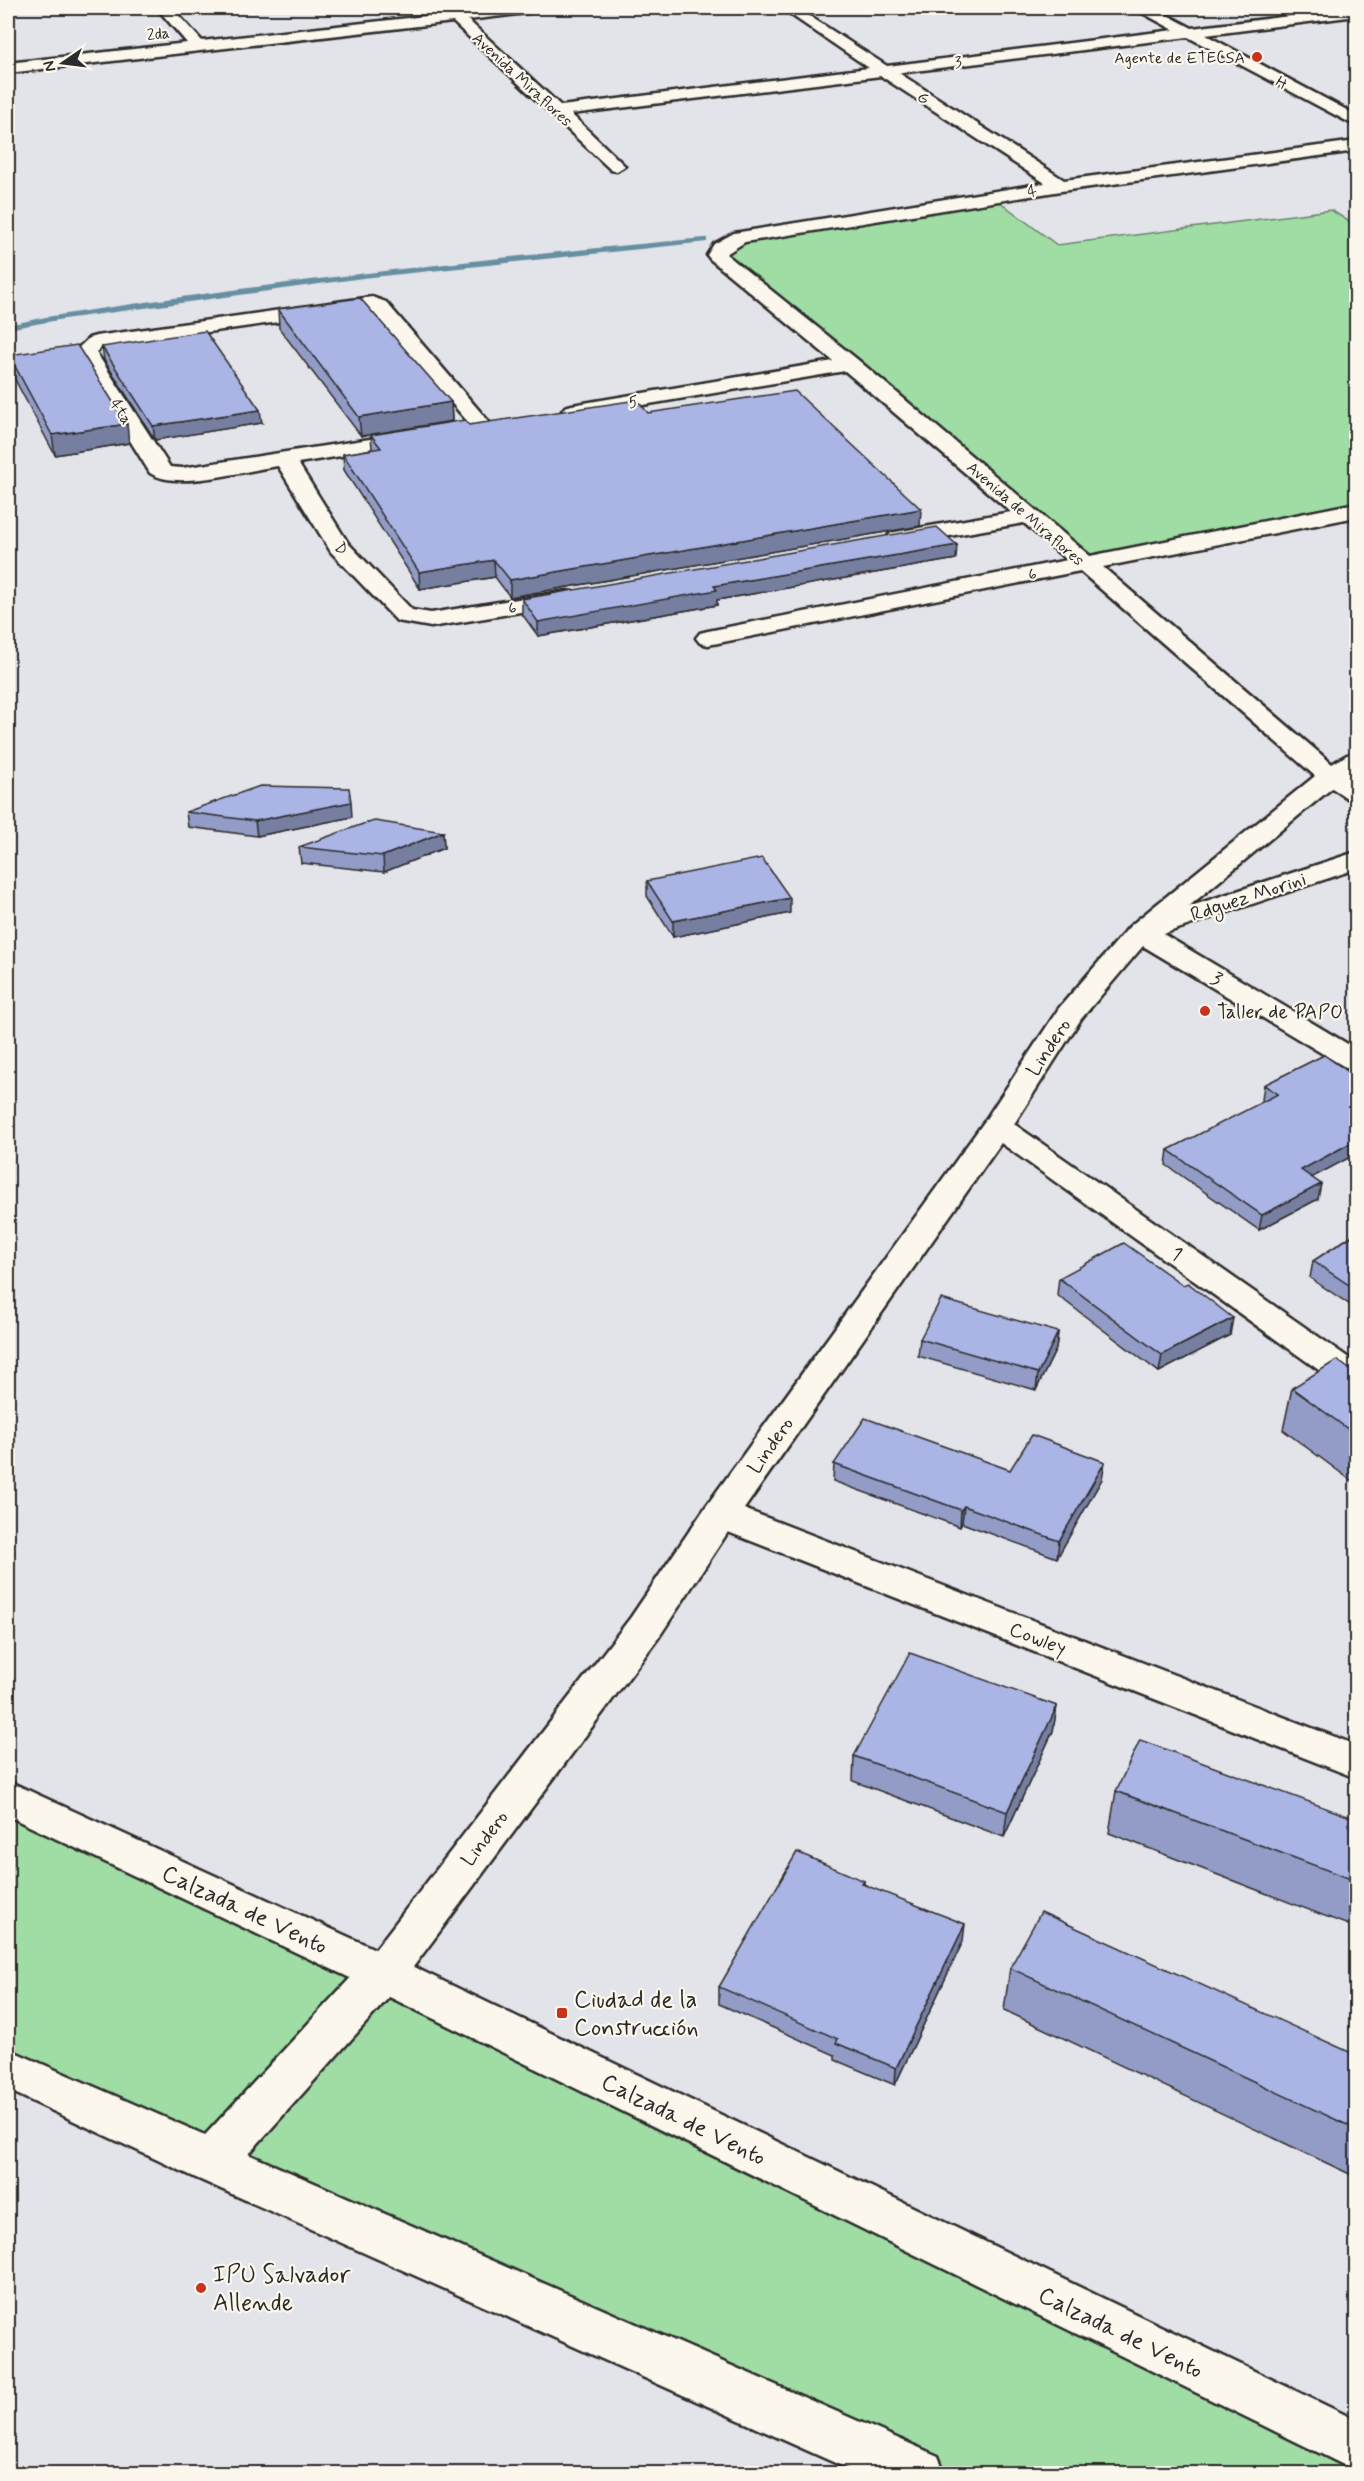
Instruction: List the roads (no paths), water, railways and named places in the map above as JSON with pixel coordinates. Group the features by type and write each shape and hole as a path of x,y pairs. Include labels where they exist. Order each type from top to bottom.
{"street":[{"path":"164,8 198,46"},
{"name":"Avenida Miraflores","path":"421,8 456,17 617,166"},
{"name":"2da","path":"8,68 535,8"},
{"name":"G","path":"788,8 1061,186"},
{"name":"H","path":"1144,8 1356,121"},
{"name":"3","path":"559,111 1356,12"},
{"name":"4","path":"716,255 720,248 740,237 1061,186 1356,146"},
{"name":"Avenida de Miraflores","path":"716,255 851,364 1331,776"},
{"name":"4ta","path":"284,458 182,474 165,473 158,468 84,351 96,342 372,303 379,306 482,426"},
{"name":"5","path":"552,414 851,364"},
{"path":"455,431 506,422"},
{"path":"284,458 434,435"},
{"name":"D","path":"284,458 339,547 405,616 419,620"},
{"name":"6","path":"708,638 1356,510"},
{"path":"871,543 1029,515"},
{"name":"6","path":"419,620 594,593"},
{"name":"Lindero","path":"211,2162 383,1973 651,1618 720,1514 997,1126 1069,1014 1140,932 1331,776 1356,760"},
{"path":"1331,776 1356,792"},
{"name":"Rdguez Morini","path":"1140,932 1356,860"},
{"name":"3","path":"1140,932 1356,1061"},
{"name":"1","path":"997,1126 1356,1380"},
{"name":"Cowley","path":"720,1514 1356,1762"},
{"name":"Calzada de Vento","path":"8,1798 383,1973 1356,2446"},
{"path":"8,2068 211,2162 920,2474"}],"waterway":[{"path":"8,327 363,275 704,240"}],"place":[{"name":"Agente de ETECSA","path":"1257,57"},
{"name":"Taller de PAPO","path":"1205,1011"},
{"name":"Ciudad de la Construcción","path":"562,2013"},
{"name":"IPU Salvador Allende","path":"201,2288"}]}
